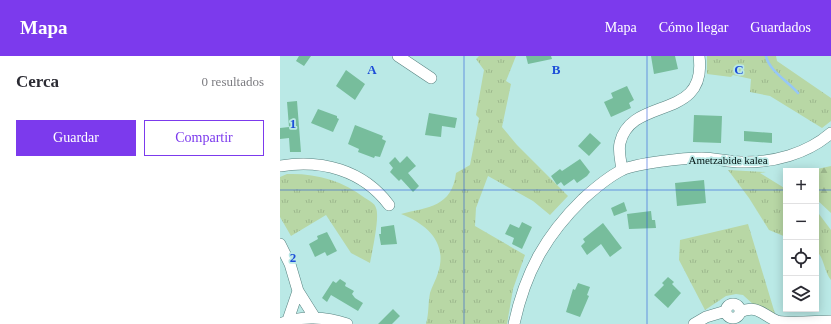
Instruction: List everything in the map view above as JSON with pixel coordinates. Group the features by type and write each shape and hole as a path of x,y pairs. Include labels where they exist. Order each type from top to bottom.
{"street":[{"path":"398,56 431,78"},
{"path":"622,170 620,150 624,132 638,118 678,103 690,94 699,73 699,56"},
{"name":"Ametzabide kalea","path":"514,324 526,280 542,247 564,217 592,191 622,170 664,161 702,158 741,162 764,162 786,157 806,149 831,133"},
{"path":"280,166 306,163 335,168 356,177 369,186 389,204"},
{"path":"280,244 290,264 298,291 314,318"},
{"path":"284,322 298,291"},
{"path":"694,324 706,317 726,311 732,304 737,305 740,312 749,308 758,310 778,321 831,321"},
{"path":"284,322 314,318 337,320 347,324"}],"green space":[{"path":"479,56 516,56 506,81 511,84 502,127 517,145 568,196 550,215 533,201 488,176 476,208 475,226 525,255 513,289 507,324 426,324 430,293 437,276 440,262 438,244 427,229 401,214 437,204 450,193 454,184 456,173 470,165 479,118 476,115 484,70 476,59"},
{"path":"707,56 776,56 777,61 831,98 831,121 822,128 770,96 750,92 751,79 733,75 731,77 707,74"},
{"path":"831,166 831,213 819,202 819,169"},
{"path":"728,170 766,172 760,173 783,187 783,236 769,230 749,198"},
{"path":"287,174 318,176 338,182 356,192 374,205 377,212 377,219 370,263 351,253 326,215 291,236 280,217 280,177"},
{"path":"819,214 831,230 831,280 819,253"},
{"path":"748,224 776,317 755,306 743,295 736,294 726,296 705,310 679,260 680,240"}],"building":[{"path":"299,56 311,56 304,66 296,61"},
{"path":"526,56 551,56 552,59 528,64"},
{"path":"651,56 675,56 678,69 654,74"},
{"path":"346,70 365,84 355,100 336,86"},
{"path":"627,86 634,100 629,103 631,108 611,117 604,102 613,98 611,93"},
{"path":"297,101 301,152 290,152 289,138 280,139 280,128 289,127 287,102"},
{"path":"318,109 337,116 339,119 333,132 311,123"},
{"path":"429,113 457,118 455,128 442,126 441,137 425,135"},
{"path":"694,115 722,116 721,143 693,142"},
{"path":"355,125 383,136 382,139 386,141 380,157 375,156 374,158 358,152 359,149 348,144"},
{"path":"744,131 772,133 772,143 744,141"},
{"path":"590,133 601,143 589,156 578,146"},
{"path":"407,156 416,166 408,173 419,186 413,192 401,179 399,181 390,172 393,168 389,163 395,157 400,163"},
{"path":"580,159 590,172 587,176 577,183 574,179 564,186 561,182 557,185 551,176 560,169 562,171"},
{"path":"704,180 706,203 677,206 675,183"},
{"path":"624,202 627,211 614,216 611,208"},
{"path":"651,211 652,220 655,220 656,228 629,229 627,214"},
{"path":"522,222 532,227 522,249 512,244 514,238 505,234 510,224 519,228"},
{"path":"603,223 622,248 610,257 601,244 587,255 581,246 585,242 583,239"},
{"path":"394,225 397,244 381,245 379,234 381,234 381,227"},
{"path":"327,232 337,251 327,256 325,252 315,257 309,244 318,239 317,236"},
{"path":"668,277 674,282 672,284 681,293 668,308 654,295 664,285 662,283"},
{"path":"340,279 346,283 345,286 354,291 352,294 355,298 363,303 358,311 331,295 327,302 322,298 333,281 336,283"},
{"path":"578,283 590,287 587,295 589,296 580,317 566,312 573,289 575,290"},
{"path":"393,309 400,316 392,324 378,324"}],"waterway":[{"path":"766,56 771,67 798,93"}]}
